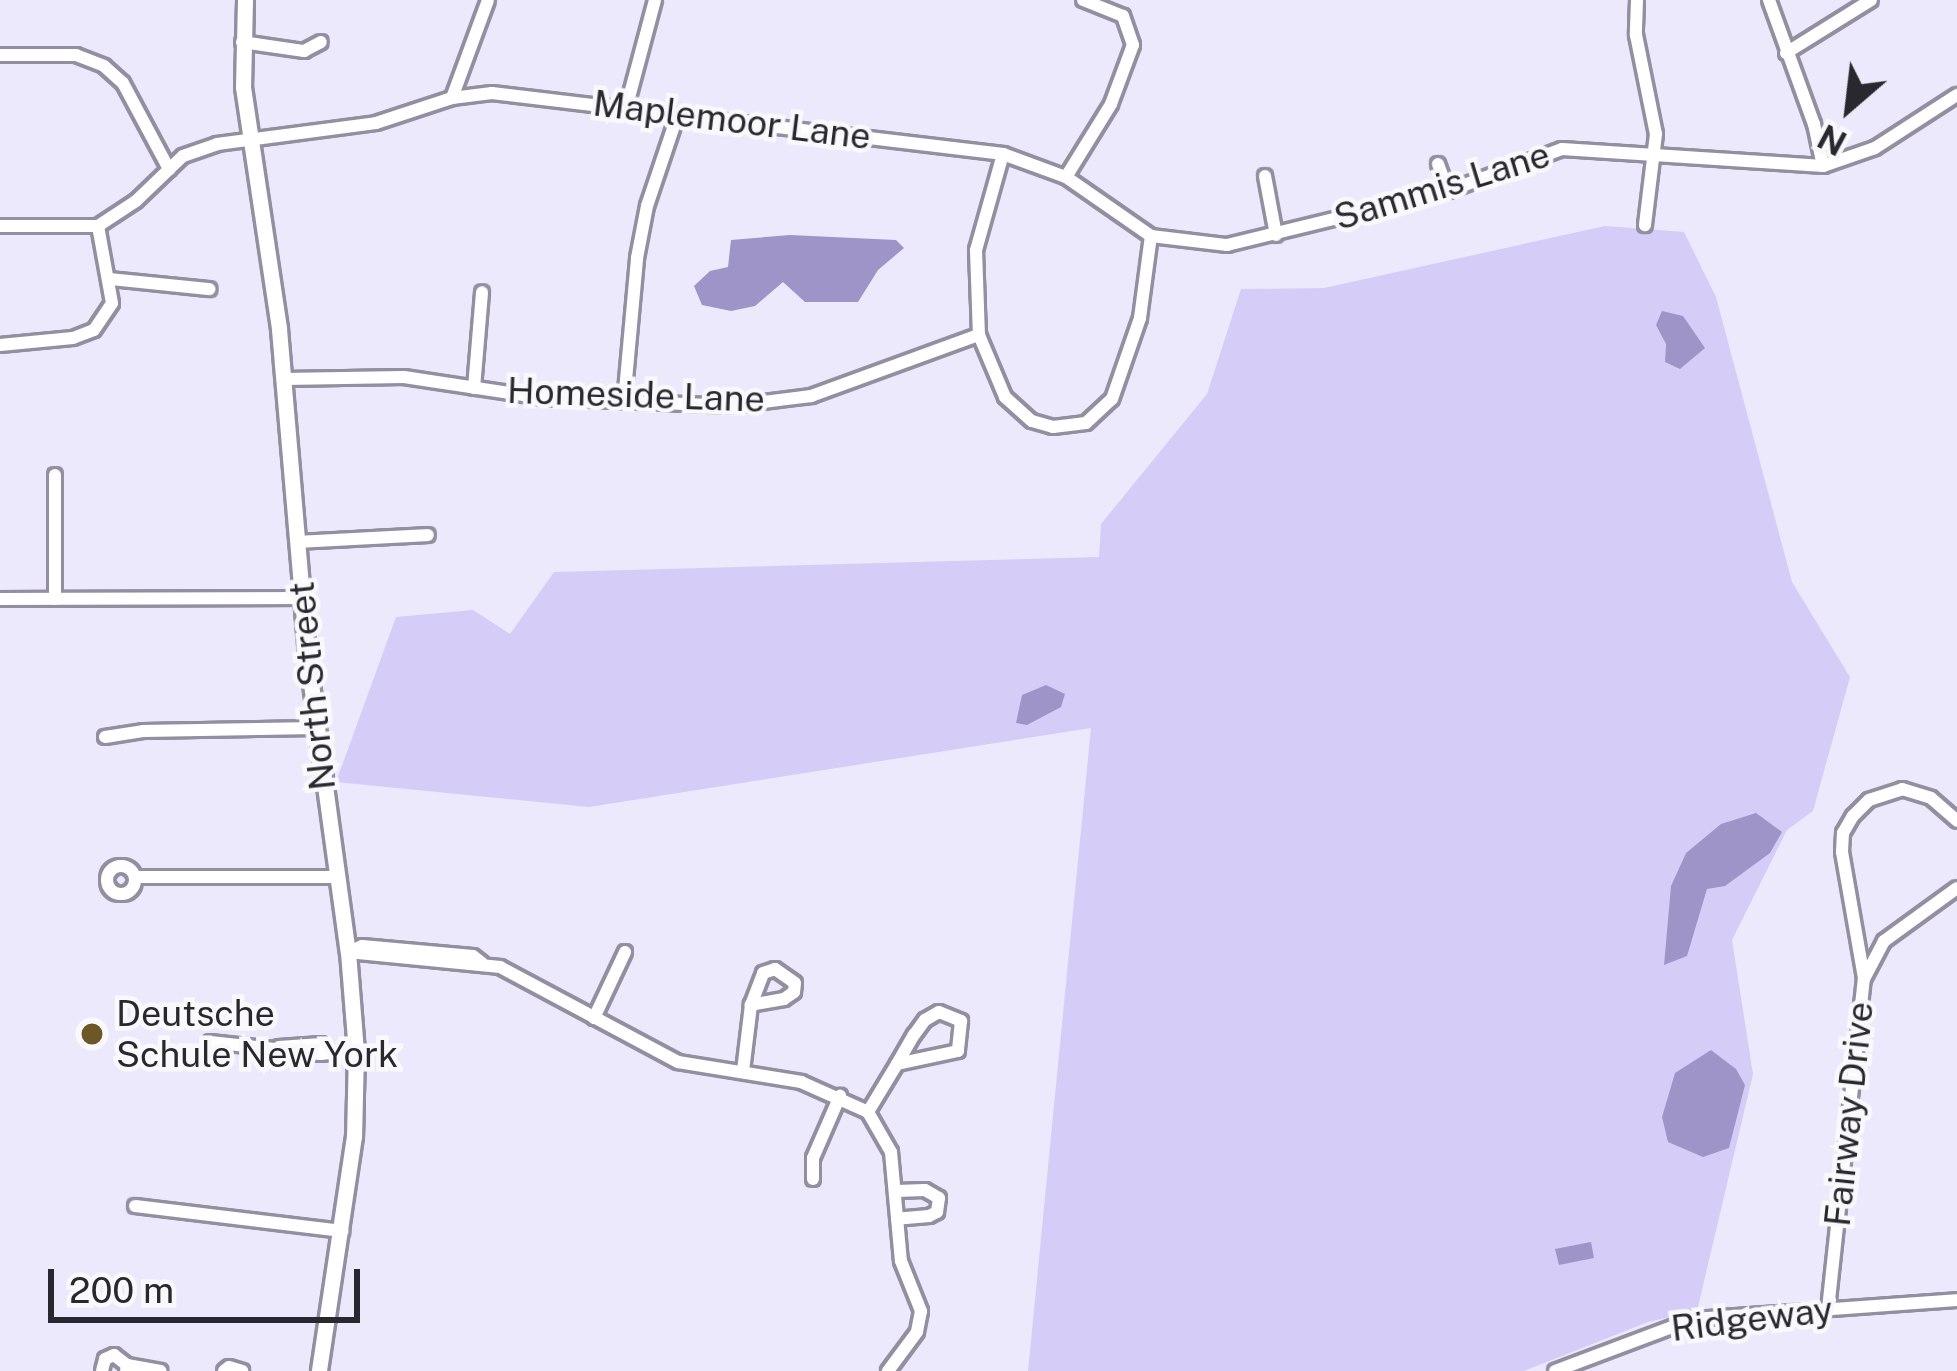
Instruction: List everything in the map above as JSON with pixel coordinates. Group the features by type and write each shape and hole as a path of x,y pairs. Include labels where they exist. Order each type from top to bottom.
{"main road":[{"name":"North Street","path":"245,0 242,42 248,139 284,379 315,728 348,952 356,1051 354,1136 319,1371"}],"street":[{"path":"452,98 488,0"},
{"path":"626,109 656,0"},
{"path":"1066,177 1111,104 1133,46 1123,16 1083,0"},
{"path":"1637,0 1636,35 1654,113 1655,154 1645,225"},
{"path":"1769,0 1814,124 1823,166"},
{"path":"1786,52 1871,0"},
{"path":"242,42 304,51 321,42"},
{"path":"0,55 76,55 104,66 123,83 170,169"},
{"name":"Maplemoor Lane","path":"98,226 136,201 183,156 248,139 376,123 452,98 514,93 677,117 954,144 1003,154 1066,177 1150,236 1196,245"},
{"name":"Sammis Lane","path":"1196,245 1276,235 1448,190 1562,148 1823,166 1875,148 1957,95"},
{"path":"624,401 637,258 647,206 677,117"},
{"path":"1003,154 976,250 979,335 1005,398 1022,415 1052,427 1096,417 1120,383 1140,318 1150,236"},
{"path":"1438,164 1448,190"},
{"path":"1265,176 1276,235"},
{"path":"0,226 98,226 112,303 94,330 73,338 0,345"},
{"path":"110,278 209,289"},
{"path":"474,388 482,292"},
{"name":"Homeside Lane","path":"284,379 404,377 474,388 732,406 812,396 979,335"},
{"path":"55,475 55,599"},
{"path":"298,542 428,535"},
{"path":"0,599 302,598"},
{"path":"105,737 143,731 315,728"},
{"path":"1864,979 1842,852 1843,833 1853,816 1869,800 1902,790 1931,798 1957,821"},
{"path":"136,877 336,878"},
{"name":"Fairway Drive","path":"1828,1309 1864,979 1885,941 1957,889"},
{"path":"1859,933 1885,941"},
{"path":"348,952 377,947 473,956 678,1062 743,1071 840,1096 868,1112 891,1153 901,1261 915,1304 908,1340 888,1371"},
{"path":"593,1018 625,952"},
{"path":"743,1071 751,1005"},
{"path":"868,1112 897,1064 925,1020 939,1012 961,1021 958,1052 897,1064"},
{"path":"210,1042 279,1047 290,1042 356,1051"},
{"path":"813,1179 813,1158 840,1096"},
{"path":"896,1191 925,1190 940,1198 937,1212 929,1216 897,1219"},
{"path":"135,1206 343,1231"},
{"name":"Ridgeway","path":"1556,1371 1674,1323 1957,1300"},
{"path":"102,1371 105,1359 114,1355 127,1368 160,1371"},
{"path":"224,1371 242,1371"}],"shaded area":[{"path":"1605,226 1684,232 1716,297 1792,582 1850,677 1813,811 1787,830 1732,940 1753,1074 1697,1311 1648,1322 1524,1371 1028,1371 1091,728 589,807 336,782 396,617 473,610 510,634 554,572 1099,557 1101,524 1207,394 1241,289 1324,288"},
{"path":"790,235 896,240 904,248 878,270 858,302 805,302 783,282 755,306 731,311 702,305 694,286 710,271 728,267 731,240"},
{"path":"1662,311 1683,316 1705,348 1680,369 1665,362 1666,344 1656,325"},
{"path":"1046,685 1065,694 1061,707 1027,725 1016,723 1022,695"},
{"path":"1756,813 1782,832 1770,853 1725,886 1707,889 1687,956 1664,965 1671,886 1686,853 1721,824"},
{"path":"1711,1050 1736,1069 1745,1085 1729,1148 1703,1157 1668,1142 1662,1117 1675,1073"},
{"path":"1591,1242 1594,1258 1559,1265 1555,1249"}],"place":[{"name":"Deutsche Schule New York","path":"92,1034"}]}
